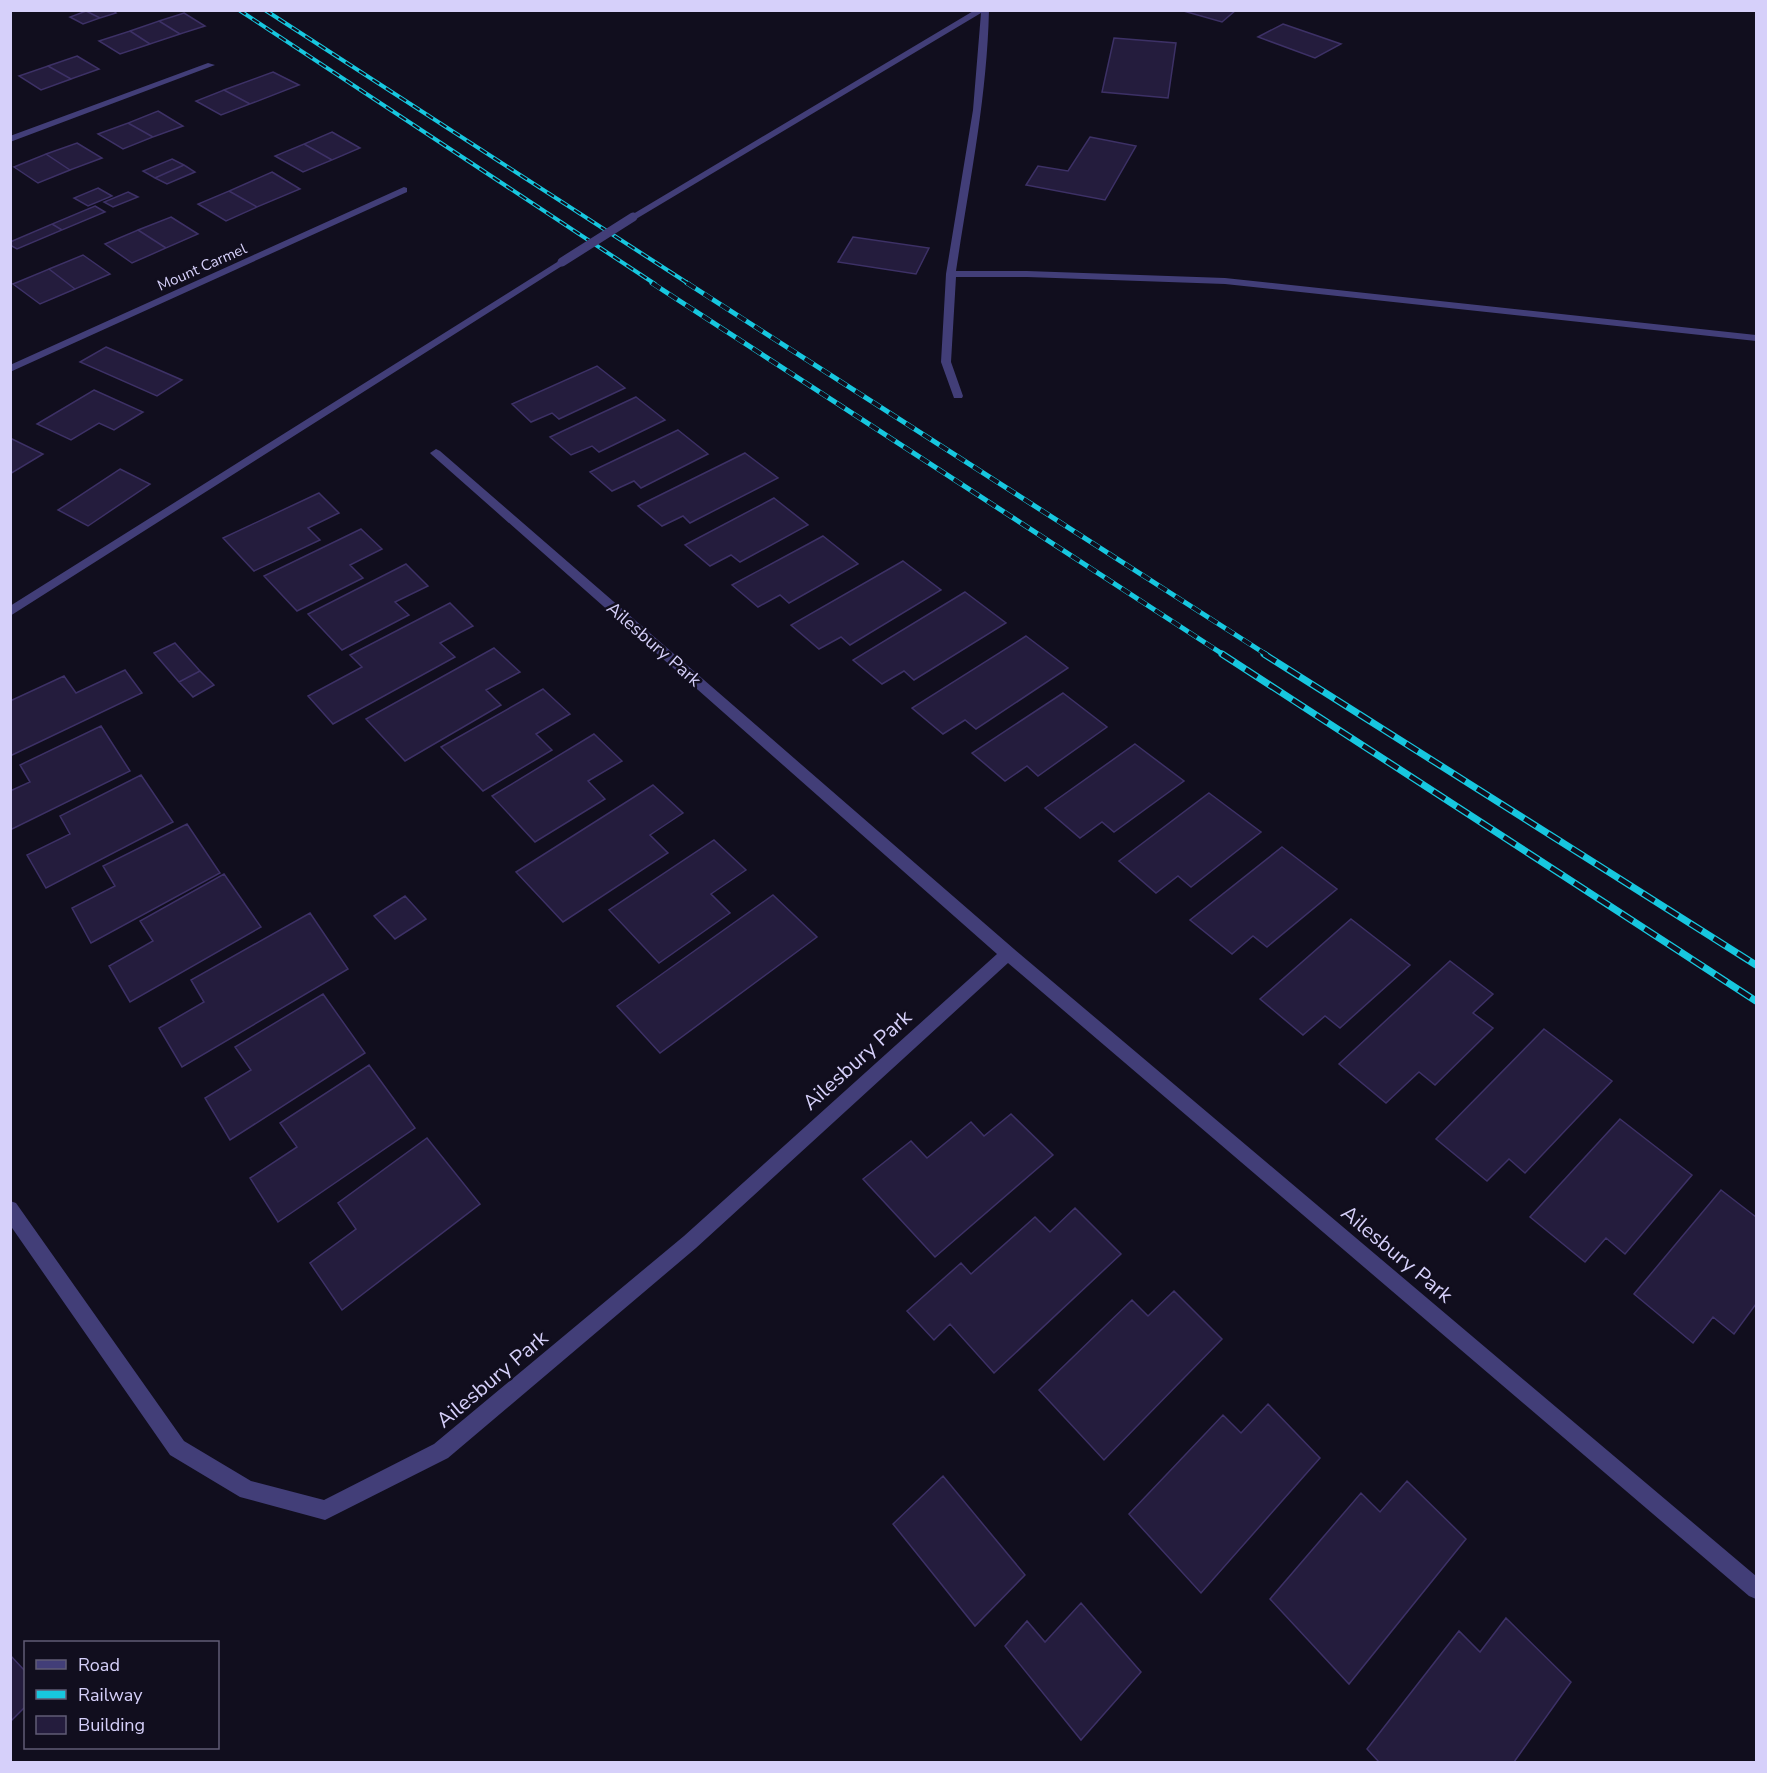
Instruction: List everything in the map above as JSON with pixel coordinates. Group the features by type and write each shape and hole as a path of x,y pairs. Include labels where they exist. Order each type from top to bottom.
{"street":[{"path":"10,612 633,217 983,10 985,36 976,111 951,274 946,362 958,396"},
{"path":"10,140 211,65"},
{"name":"Mount Carmel","path":"10,369 404,190"},
{"path":"951,274 1225,280 1756,338"},
{"name":"Ailesbury Park","path":"436,453 1008,954 1756,1589"},
{"name":"Ailesbury Park","path":"10,1209 177,1448 247,1490 325,1510 441,1451 690,1242 1008,954"}],"building":[{"path":"112,10 116,13 100,18 86,11"},
{"path":"1180,10 1236,10 1222,22"},
{"path":"86,11 100,18 83,24 70,17"},
{"path":"184,13 205,26 180,34 159,21"},
{"path":"159,21 180,34 150,44 130,31"},
{"path":"1283,24 1341,44 1315,58 1258,37"},
{"path":"130,31 150,44 120,54 99,41"},
{"path":"1114,38 1176,43 1168,98 1102,92"},
{"path":"77,56 99,69 71,79 48,66"},
{"path":"48,66 71,79 41,90 19,76"},
{"path":"273,72 299,85 250,104 224,90"},
{"path":"224,90 250,104 221,115 196,101"},
{"path":"158,111 183,126 153,137 128,123"},
{"path":"128,123 153,137 123,149 98,134"},
{"path":"332,132 360,148 332,160 304,144"},
{"path":"1090,137 1136,146 1105,200 1026,185 1038,166 1068,171"},
{"path":"77,143 102,158 70,170 46,154"},
{"path":"304,144 332,160 303,172 275,156"},
{"path":"46,154 70,170 38,183 14,167"},
{"path":"172,159 184,165 155,178 143,171"},
{"path":"184,165 195,172 167,184 155,178"},
{"path":"272,172 300,189 257,207 229,191"},
{"path":"98,188 112,196 88,206 74,198"},
{"path":"229,191 257,207 226,221 198,204"},
{"path":"128,192 138,197 113,207 104,202"},
{"path":"95,206 105,212 62,230 52,224"},
{"path":"171,217 198,234 166,248 138,230"},
{"path":"52,224 62,230 17,249 10,245 10,242"},
{"path":"138,230 166,248 132,263 105,244"},
{"path":"853,237 929,248 916,274 838,262"},
{"path":"83,255 110,274 75,289 49,269"},
{"path":"49,269 75,289 40,304 13,284"},
{"path":"106,347 182,380 157,396 80,362"},
{"path":"597,366 625,388 559,419 552,413 531,422 512,404"},
{"path":"94,390 143,412 114,430 99,423 71,440 37,424"},
{"path":"636,397 665,420 599,452 592,446 571,455 550,437"},
{"path":"678,430 708,454 641,488 634,481 612,491 590,472"},
{"path":"10,438 43,454 10,474"},
{"path":"745,453 778,478 690,523 683,516 662,526 638,506"},
{"path":"120,469 150,484 88,526 58,510"},
{"path":"319,493 339,513 308,528 320,540 254,571 223,538"},
{"path":"774,498 808,525 740,562 731,555 710,566 685,545"},
{"path":"361,529 382,549 350,565 363,578 297,611 264,576"},
{"path":"823,536 858,564 789,603 780,595 758,607 732,585"},
{"path":"903,561 941,590 850,645 841,637 819,649 791,625"},
{"path":"406,564 428,586 395,602 409,615 342,650 308,614"},
{"path":"965,592 1006,623 914,680 904,671 882,684 853,660"},
{"path":"450,603 473,626 440,643 455,657 333,724 308,696 362,667 350,655"},
{"path":"1026,636 1068,668 976,729 965,720 943,734 912,708"},
{"path":"175,643 200,671 179,682 154,653"},
{"path":"494,648 520,672 486,690 501,705 405,761 366,719"},
{"path":"125,670 142,693 10,756 10,701 64,676 76,693"},
{"path":"200,671 214,685 193,697 179,682"},
{"path":"543,689 570,714 536,734 552,750 483,791 441,747"},
{"path":"1063,693 1107,727 1038,776 1027,766 1005,781 972,753"},
{"path":"101,726 130,771 10,830 10,791 30,782 20,765"},
{"path":"594,734 622,761 588,781 605,799 535,842 492,796"},
{"path":"1135,744 1184,781 1114,832 1102,822 1080,838 1045,808"},
{"path":"141,775 173,822 46,888 27,855 70,834 60,816"},
{"path":"653,785 683,813 650,835 668,853 563,922 516,872"},
{"path":"1209,793 1261,832 1191,887 1178,876 1156,893 1119,861"},
{"path":"187,824 220,873 91,943 72,908 115,886 103,866"},
{"path":"714,840 746,870 711,894 730,913 659,963 609,910"},
{"path":"1282,847 1337,889 1267,947 1253,936 1232,954 1190,920"},
{"path":"224,874 261,927 130,1002 109,966 153,941 140,921"},
{"path":"773,895 817,937 660,1053 617,1006"},
{"path":"405,896 426,919 395,939 374,916"},
{"path":"310,913 348,969 182,1067 159,1028 204,1002 191,980"},
{"path":"1351,919 1410,965 1340,1028 1325,1016 1303,1035 1260,999"},
{"path":"1450,961 1493,994 1473,1013 1493,1028 1435,1085 1419,1072 1386,1103 1339,1064"},
{"path":"323,994 365,1053 230,1140 205,1098 251,1070 235,1047"},
{"path":"1544,1029 1612,1081 1525,1173 1509,1159 1487,1181 1436,1139"},
{"path":"369,1065 415,1128 278,1222 250,1178 297,1147 280,1123"},
{"path":"1011,1114 1053,1155 935,1257 863,1179 911,1141 927,1158 971,1122 984,1136"},
{"path":"1620,1119 1692,1175 1625,1254 1606,1238 1585,1262 1530,1217"},
{"path":"427,1138 480,1204 342,1310 310,1263 356,1229 338,1203"},
{"path":"1721,1190 1756,1217 1756,1304 1734,1334 1713,1317 1693,1343 1634,1294"},
{"path":"1075,1208 1121,1254 994,1373 950,1324 934,1340 907,1311 961,1263 971,1274 1035,1217 1050,1232"},
{"path":"1174,1291 1222,1339 1104,1460 1039,1390 1132,1300 1148,1316"},
{"path":"1268,1404 1320,1458 1201,1593 1129,1514 1223,1415 1241,1433"},
{"path":"943,1476 1025,1575 975,1626 893,1524"},
{"path":"1407,1481 1466,1539 1349,1684 1270,1599 1361,1493 1380,1512"},
{"path":"1081,1603 1141,1672 1081,1740 1005,1646 1027,1621 1045,1642"},
{"path":"1506,1618 1571,1682 1514,1762 1379,1762 1367,1749 1459,1631 1480,1652"},
{"path":"10,1655 24,1670 24,1708 10,1722"}],"railway":[{"path":"239,10 655,284"},
{"path":"265,10 689,284"},
{"path":"652,283 1224,655"},
{"path":"687,283 1267,655"},
{"path":"1222,654 1756,1001"},
{"path":"1264,654 1756,965"}]}
